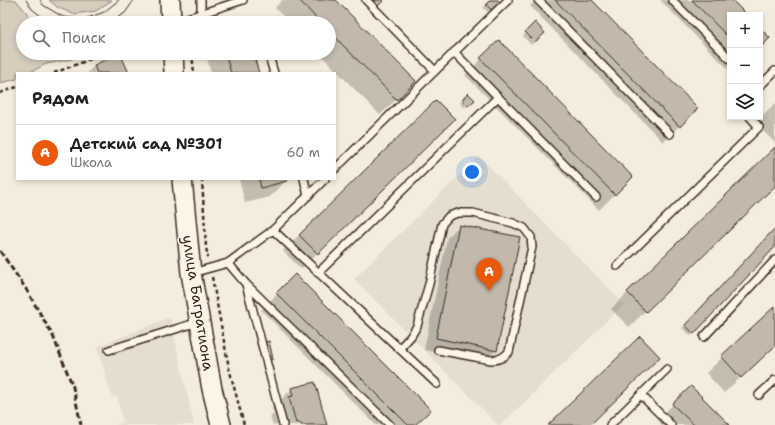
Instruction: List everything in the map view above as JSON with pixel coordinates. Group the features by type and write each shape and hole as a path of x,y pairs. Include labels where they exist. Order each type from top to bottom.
{"street":[{"path":"170,0 171,16"},
{"path":"173,60 174,72"},
{"name":"улица Багратиона","path":"182,180 191,273 212,389 221,425"}],"lane":[{"path":"201,0 201,14"},
{"path":"195,16 243,0"},
{"path":"366,0 436,71"},
{"path":"336,168 508,0"},
{"path":"538,0 670,134"},
{"path":"672,0 727,56"},
{"path":"454,52 596,197"},
{"path":"270,60 274,72"},
{"path":"762,84 775,71"},
{"path":"318,273 498,97"},
{"path":"617,266 759,127 753,120"},
{"path":"304,180 308,196"},
{"path":"191,273 228,263 273,230 324,180"},
{"path":"400,348 411,336 417,326 429,284 442,224 448,216 458,213 473,213 512,223 524,228 531,237 532,247 509,352 498,360 491,360 438,350"},
{"path":"273,230 437,384"},
{"path":"704,337 775,260"},
{"path":"228,263 246,284 390,425"},
{"path":"246,284 283,425"},
{"path":"109,350 199,322"},
{"path":"610,425 667,369"},
{"path":"759,395 775,380"},
{"path":"641,395 671,425"}],"path":[{"path":"56,72 86,60"},
{"path":"193,60 194,72"},
{"path":"0,93 16,87"},
{"path":"202,180 206,247 229,368 244,425"}],"shaded area":[{"path":"0,0 16,0 29,16 16,16 16,60 67,60 46,64 31,72 16,72 16,79 0,83"},
{"path":"49,0 112,0 96,11 73,14 57,7"},
{"path":"479,156 624,304 501,425 498,425 354,279"},
{"path":"170,317 194,425 116,425 123,422 117,396 112,397 97,347"}],"building":[{"path":"299,0 336,0 416,81 397,100 336,38 336,16 314,16"},
{"path":"373,0 384,0 378,6"},
{"path":"490,0 498,0 500,2 491,10 486,4"},
{"path":"555,0 592,0 698,108 680,127"},
{"path":"692,0 732,0 744,12 727,12 727,36"},
{"path":"535,22 545,33 535,42 525,32"},
{"path":"763,31 770,38 763,45"},
{"path":"499,40 633,177 615,195 480,58"},
{"path":"105,60 123,60 129,72 97,72 94,65"},
{"path":"227,60 255,60 259,72 231,72"},
{"path":"468,93 475,100 468,106 462,100"},
{"path":"436,100 455,119 318,254 299,235"},
{"path":"775,147 775,186 646,312 627,292"},
{"path":"259,180 287,180 287,181 261,188"},
{"path":"459,225 520,237 497,351 436,338"},
{"path":"775,228 775,247 694,334 685,325"},
{"path":"295,274 431,410 415,425 408,425 276,293"},
{"path":"775,306 775,346 741,378 721,356"},
{"path":"640,336 660,357 590,425 548,425"},
{"path":"269,341 273,359 267,361 262,343"},
{"path":"315,382 327,425 301,425 300,422 296,423 289,397 293,396 291,388"},
{"path":"691,386 730,425 694,425 672,404"}],"tram line":[{"path":"26,0 32,9 41,16"},
{"path":"40,0 43,5 61,16"},
{"path":"93,16 104,12 119,0"},
{"path":"120,16 125,13 134,0"}],"railway":[{"path":"0,251 26,289 53,336 73,387 81,425"}],"place":[{"name":"Детский сад №301","path":"489,291"}]}
